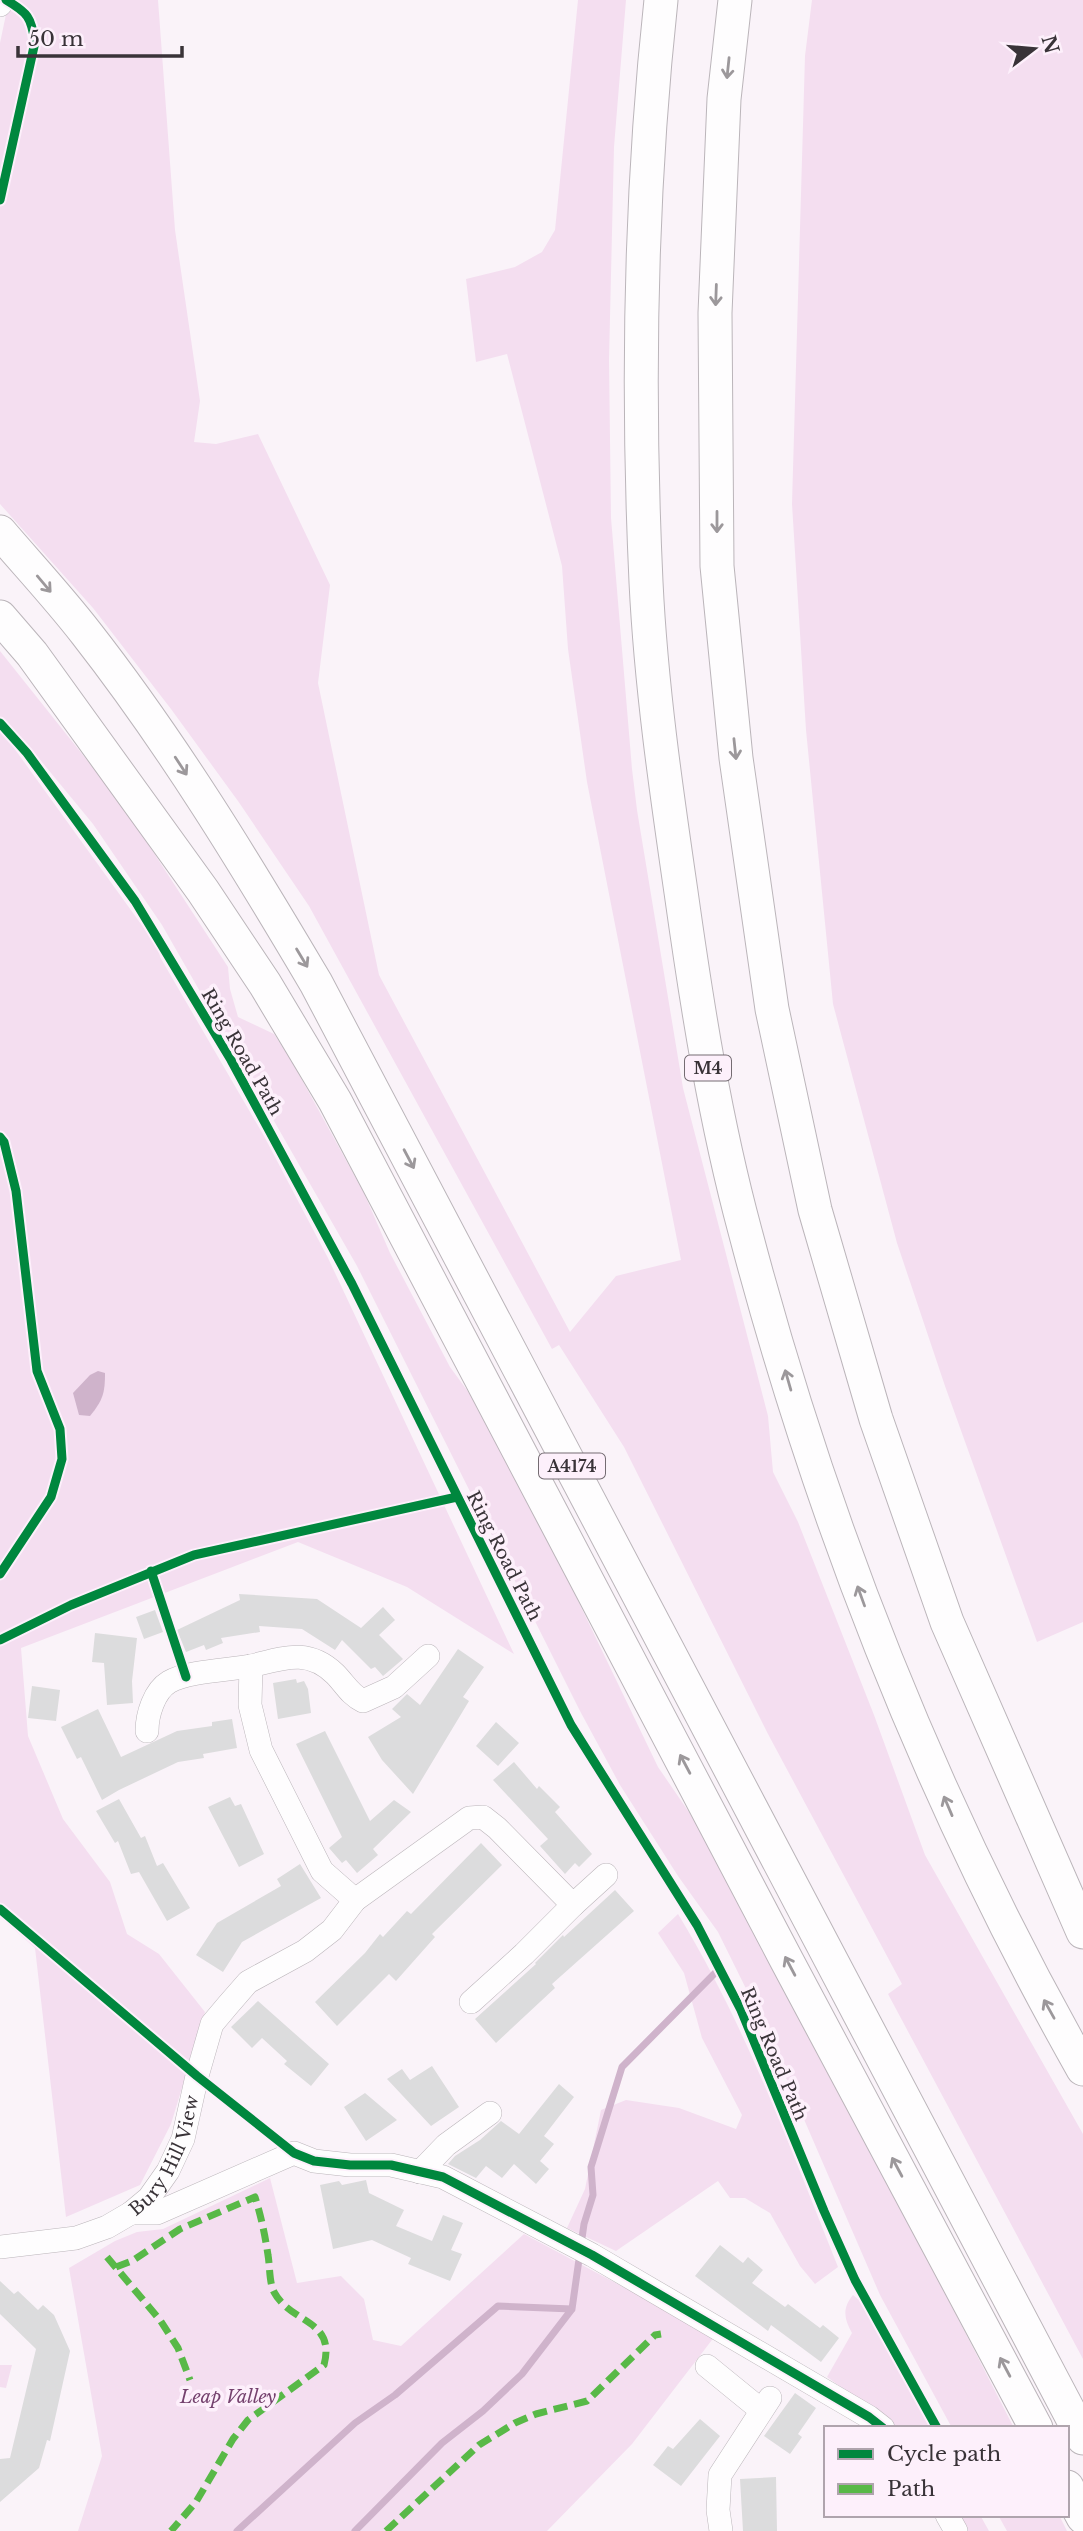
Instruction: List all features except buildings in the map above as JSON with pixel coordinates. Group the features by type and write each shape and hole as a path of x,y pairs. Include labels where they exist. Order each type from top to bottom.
{"highway":[{"name":"M4","path":"661,0 650,96 641,310 646,584 663,769 701,1037 744,1229 808,1447 880,1647 958,1830 1045,2002 1083,2069"},
{"path":"735,0 724,99 715,313 717,566 736,758 772,1009 815,1210 876,1419 947,1622 1083,1932"},
{"name":"A4174","path":"0,532 86,633 174,755 246,864 316,983 1083,2438"},
{"name":"A4174","path":"0,617 32,654 203,891 265,984 335,1101 1035,2426"},
{"path":"1069,2491 1083,2517"}],"street":[{"path":"147,1731 147,1719 158,1694 169,1682 186,1676 294,1656 319,1661 336,1675 352,1696 363,1701 394,1687 428,1656"},
{"path":"251,1666 250,1704 261,1750 322,1871 355,1900"},
{"name":"Bury Hill View","path":"0,2247 76,2238 107,2227 131,2213 149,2198 168,2171 183,2139 212,2024 248,1982 305,1951 332,1930 355,1900 469,1818 484,1817 573,1905"},
{"path":"471,2002 606,1875"},
{"path":"420,2172 446,2145 489,2113"},
{"path":"131,2213 157,2213 294,2152 314,2161 391,2165 443,2177 582,2251 880,2426"},
{"path":"707,2367 766,2404 720,2475 718,2510 721,2531"}],"green space":[{"path":"9,0 158,0 175,230 200,401 194,442 216,444 258,434 330,585 318,683 379,975 570,1332 616,1276 681,1260 587,782 568,649 562,566 507,354 476,362 466,279 515,267 542,252 555,230 578,0 626,0 614,147 609,360 611,518 637,810 683,1088 768,1416 773,1472 798,1522 874,1715 925,1855 1083,2134 1083,2359 888,1994 902,1984 768,1734 624,1447 559,1345 552,1349 309,906 171,709 93,608 0,504 0,43"},
{"path":"812,0 1083,0 1083,1622 1037,1642 897,1243 833,1004 806,730 792,504 805,56"},
{"path":"0,651 122,804 228,967 230,989 238,1017 274,1034 290,1058 364,1193 390,1253 450,1367 483,1412 518,1476 658,1767 695,1821 827,2062 1013,2426 951,2426 880,2295 758,2013 718,1932 678,1876 620,1785 580,1711 357,1266 162,925 93,824 23,739 14,748 159,949 160,957 264,1136 328,1258 514,1654 407,1587 298,1542 21,1648 28,1736 63,1819 110,1882 127,1934 159,1954 205,2012 171,2124 140,2185 66,2217 35,1948 0,1917"},
{"path":"678,1914 725,1999 745,2042 838,2267 815,2284 800,2266 770,2213 745,2198 730,2198 718,2181 616,2251 567,2228 585,2189 601,2110 626,2100 679,2108 736,2129 742,2115 702,2038 684,1973 658,1933"},
{"name":"Leap Valley","path":"270,2178 297,2283 341,2276 364,2299 373,2340 401,2346 524,2234 715,2336 632,2444 547,2531 78,2531 102,2456 69,2268 115,2241 137,2232 163,2229"},
{"path":"853,2295 859,2300 931,2426 895,2426 827,2377 852,2333 845,2314"},
{"path":"0,2365 12,2365 6,2388 0,2387"},
{"path":"953,2517 981,2517 989,2531 960,2531"},
{"path":"999,2517 1060,2517 1067,2531 1007,2531"}],"shaded area":[{"path":"98,1371 105,1373 104,1391 100,1401 90,1416 79,1415 73,1393 90,1375"}],"waterway":[{"path":"355,2531 442,2443 483,2411 522,2374 572,2309 584,2224 593,2195 591,2167 622,2067 716,1972"},
{"path":"237,2531 355,2423 395,2395 498,2306 572,2309"}],"marked path":[{"path":"116,2267 132,2261 180,2229 255,2197 274,2292 291,2310 318,2330 324,2339 324,2365 248,2420 233,2439 196,2502 171,2531"},
{"path":"107,2257 160,2320 178,2348 190,2380"},
{"path":"386,2531 479,2445 515,2423 536,2414 587,2401 655,2335 661,2334"}],"cycle path":[{"path":"0,200 35,42 27,16 6,0"},
{"name":"Ring Road Path","path":"0,723 27,753 135,901 231,1060 352,1284 571,1725 697,1925 741,2010 855,2280 936,2426"},
{"path":"0,1137 4,1142 16,1191 37,1371 60,1429 62,1459 51,1497 0,1574"},
{"name":"Ring Road Path","path":"0,1640 71,1605 194,1555 457,1497"},
{"path":"151,1571 186,1677"},
{"path":"0,1909 197,2076 294,2153 314,2161 350,2165 391,2165 443,2177 592,2255 880,2426"}]}
